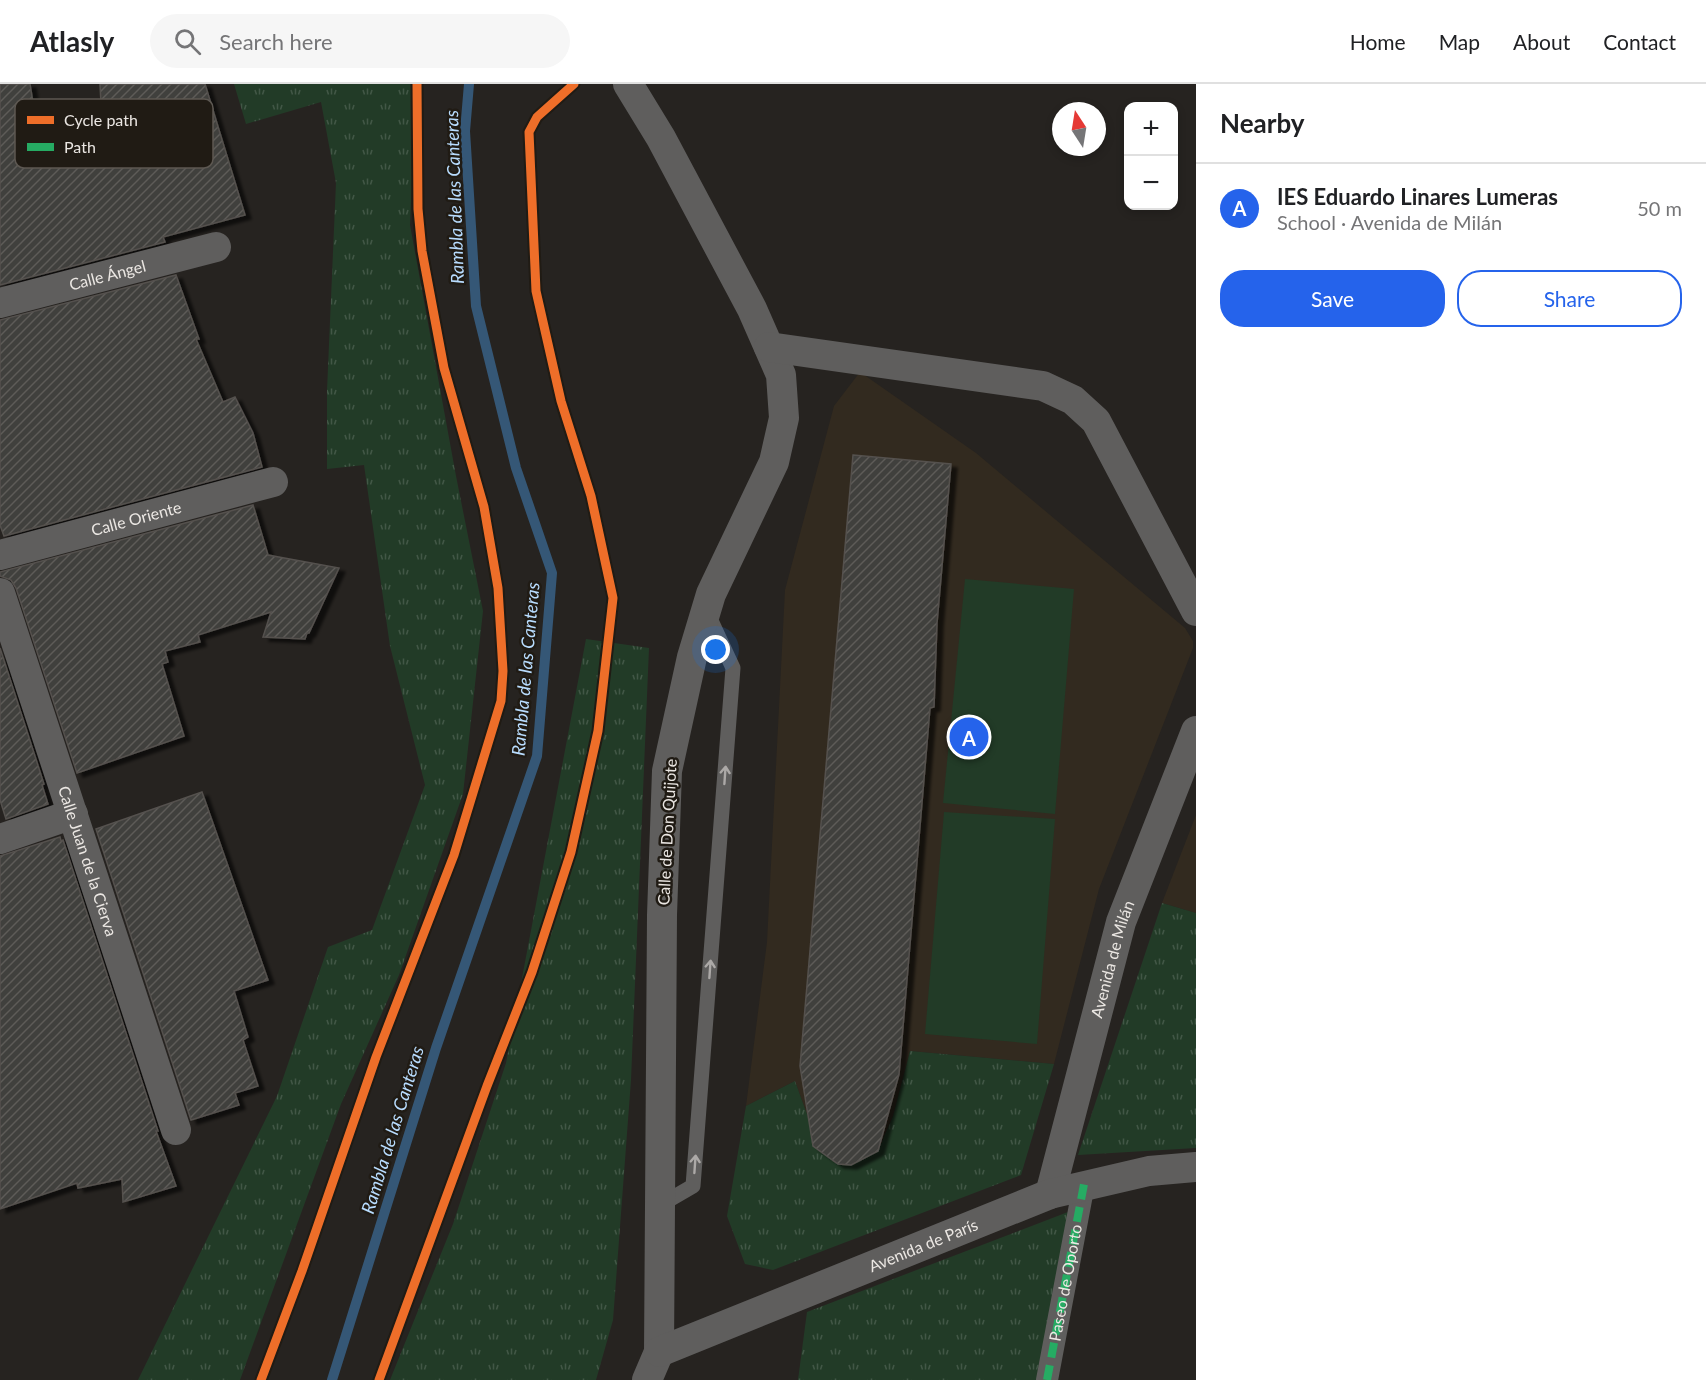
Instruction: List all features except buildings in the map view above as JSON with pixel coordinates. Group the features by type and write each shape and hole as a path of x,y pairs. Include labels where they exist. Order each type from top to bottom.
{"street":[{"name":"Calle de Don Quijote","path":"628,84 660,138 752,309 782,375 784,418 774,462 711,594 692,657 667,771 663,915 659,1352 647,1380"},
{"name":"Calle Ángel","path":"0,303 216,247"},
{"path":"769,347 1043,386 1073,400 1096,421 1196,611"},
{"name":"Calle Oriente","path":"0,555 273,482"},
{"name":"Calle Juan de la Cierva","path":"0,593 176,1130"},
{"name":"Avenida de Milán","path":"1050,1194 1121,922 1196,731"},
{"path":"0,839 73,814"},
{"name":"Avenida de París","path":"659,1352 1050,1194 1084,1184 1149,1171 1196,1167"},
{"name":"Paseo de Oporto","path":"1047,1380 1084,1184"}],"lane":[{"path":"662,1204 693,1186 734,668 706,610"}],"shaded area":[{"path":"860,372 976,453 1185,628 1193,641 1193,648 1099,889 1054,1064 910,1051 893,1116 878,1151 846,1164 817,1142 795,1081 746,1106 767,942 785,590 834,406"},
{"path":"1196,815 1196,913 1162,903"}],"green space":[{"path":"234,84 416,84 410,225 483,611 463,794 399,975 341,1104 240,1380 138,1380 277,1096 328,947 372,930 425,785 390,646 364,465 327,469 327,391 336,183 321,102 246,124"},
{"path":"965,579 1074,589 1055,814 943,803"},
{"path":"586,639 649,648 631,1080 613,1320 596,1380 390,1380 453,1224 506,1063"},
{"path":"944,812 1055,819 1037,1044 925,1034"},
{"path":"1162,903 1196,913 1196,1148 1078,1155"},
{"path":"910,1051 1054,1064 1021,1175 773,1270 745,1264 727,1216 746,1106 795,1081 817,1142 846,1164 878,1151 893,1116"},
{"path":"1068,1212 1037,1380 798,1380 807,1312"}],"waterway":[{"name":"Rambla de las Canteras","path":"332,1380 436,1048 537,756 552,573 516,468 476,306 465,131 469,84"}],"marked path":[{"path":"1047,1380 1084,1184"}],"cycle path":[{"path":"261,1380 302,1271 376,1057 454,855 501,701 503,671 498,588 484,507 444,368 422,251 418,209 417,84"},
{"path":"379,1380 487,1086 532,972 571,852 598,731 613,598 591,496 561,401 536,291 529,132 537,117 574,84"}],"place":[{"name":"IES Eduardo Linares Lumeras","path":"969,737"}]}
